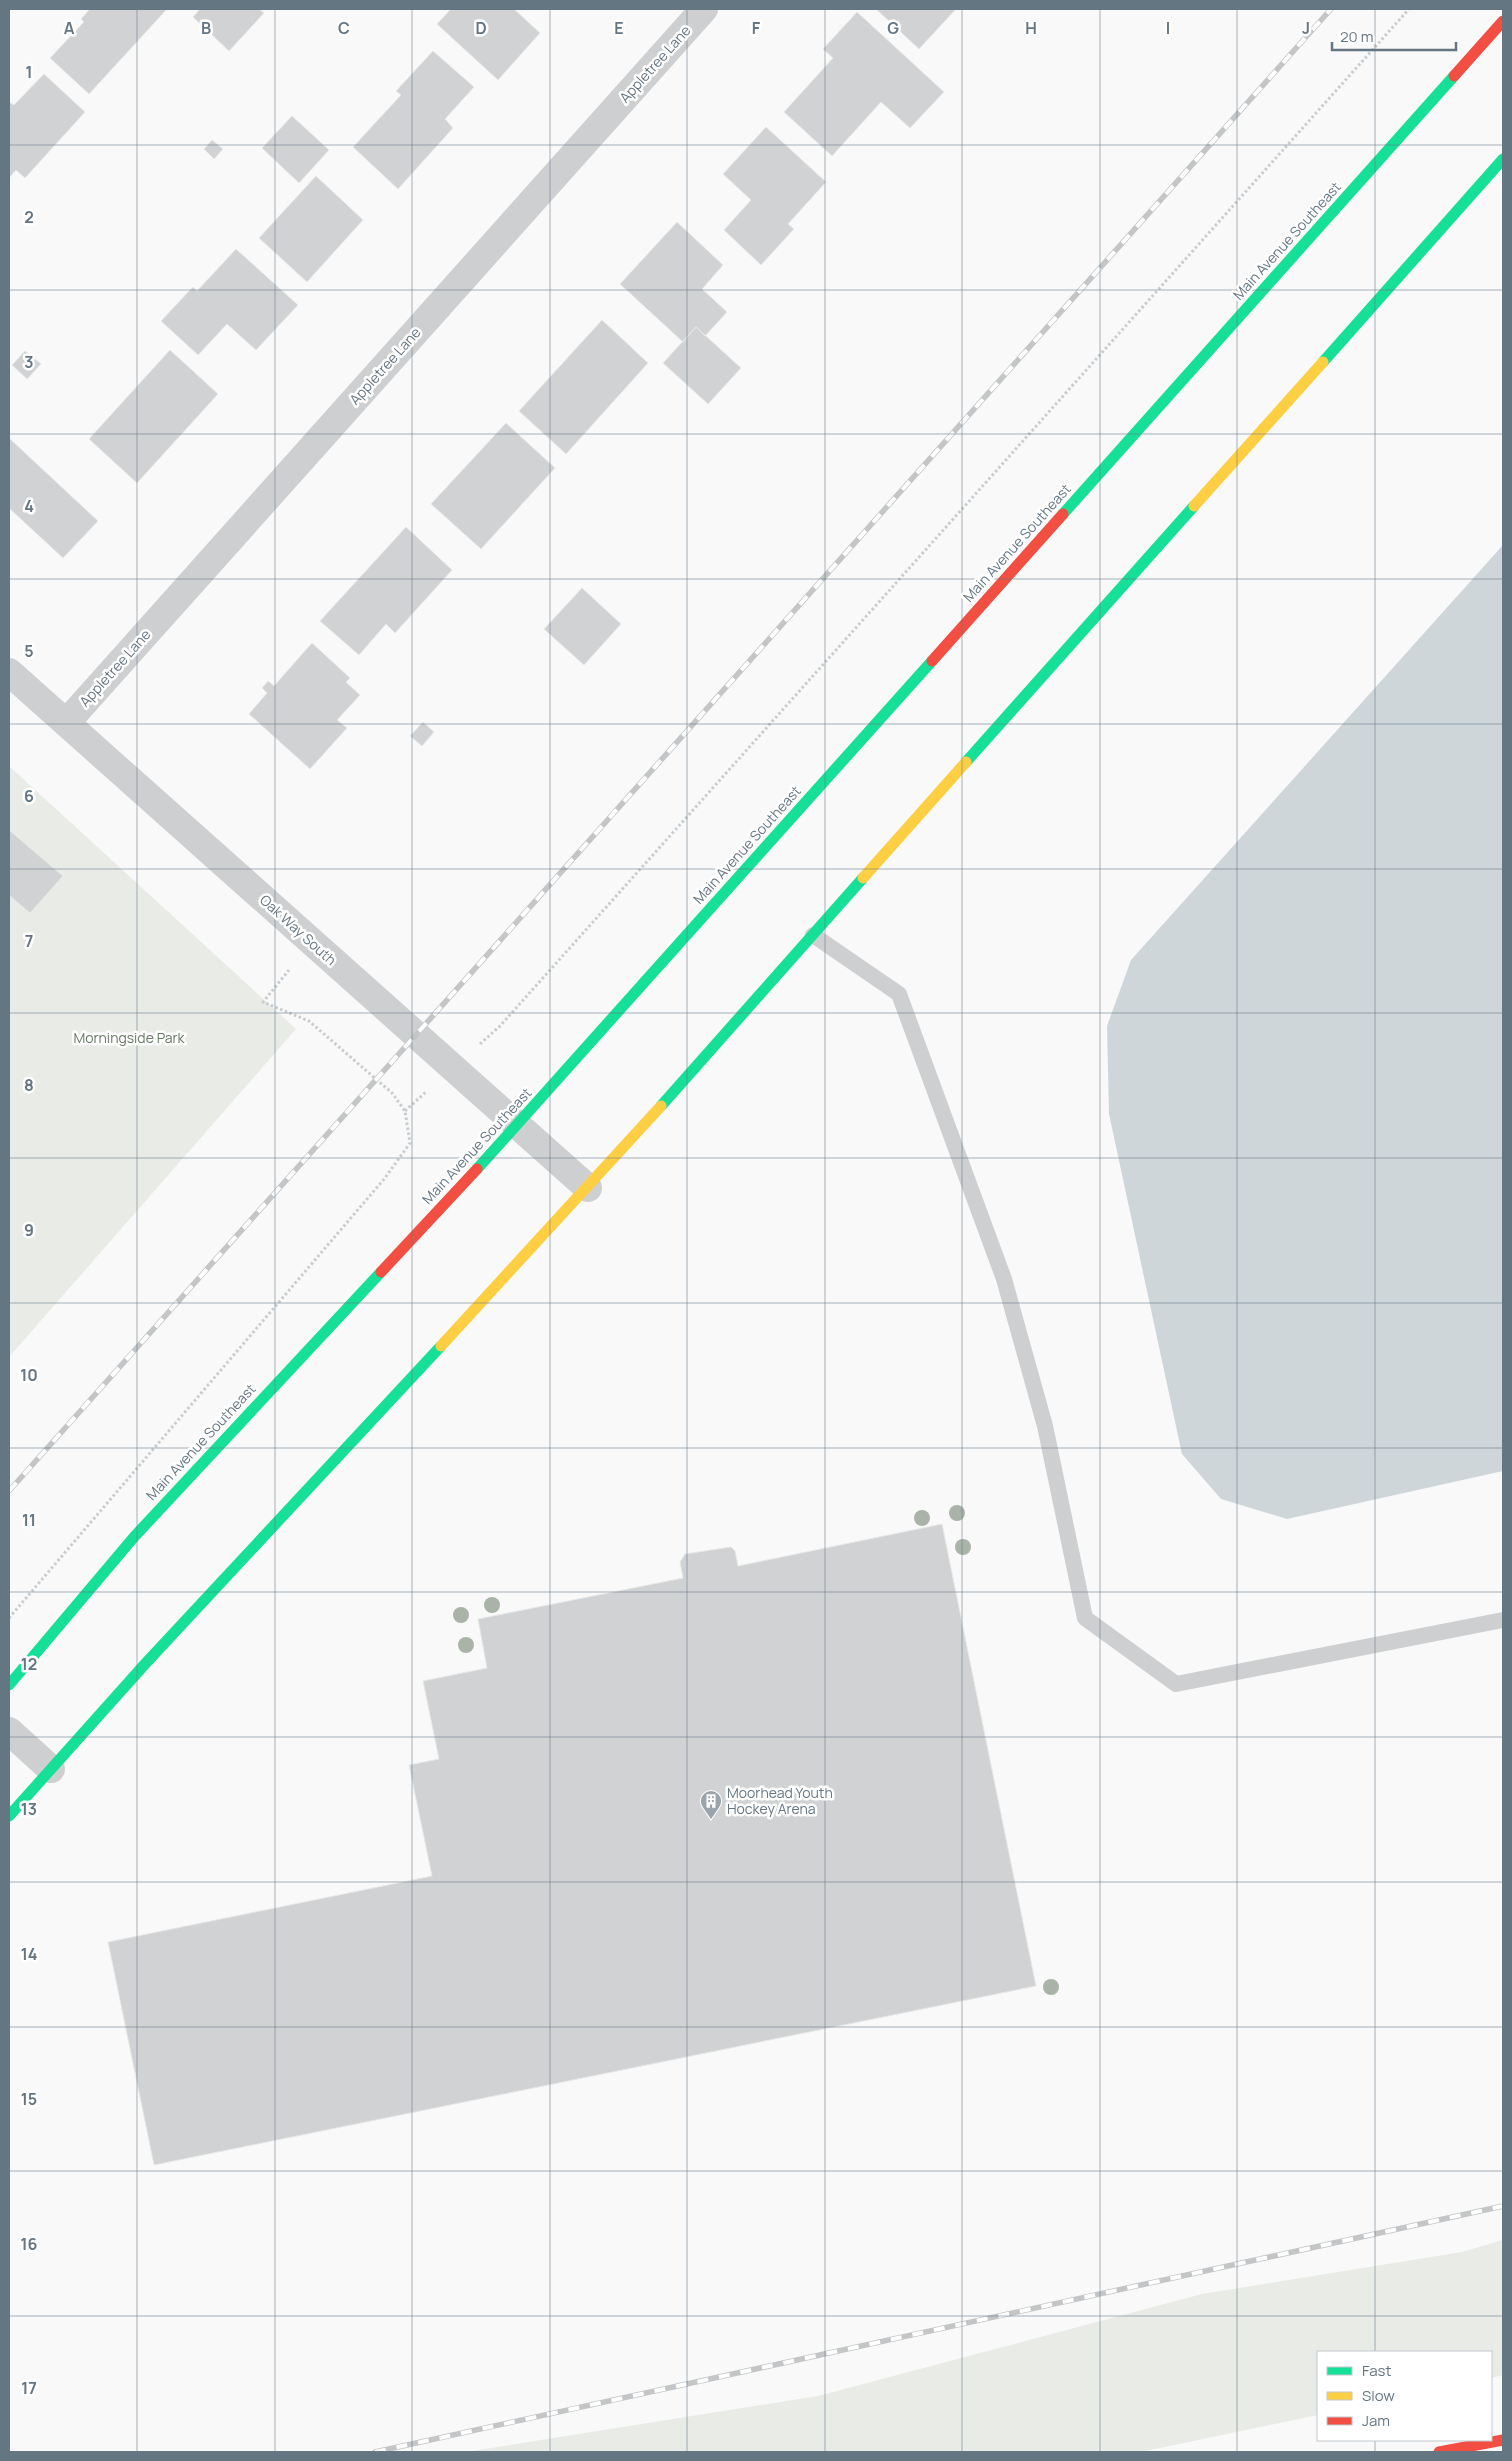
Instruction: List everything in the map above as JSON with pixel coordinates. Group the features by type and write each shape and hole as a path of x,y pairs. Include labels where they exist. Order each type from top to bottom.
{"main road":[{"name":"Main Avenue Southeast","path":"9,1685 134,1537 518,1125 1503,21"},
{"path":"9,1816 145,1664 588,1188 1503,159"},
{"path":"1439,2452 1503,2440"}],"street":[{"name":"Appletree Lane","path":"66,723 704,9"},
{"name":"Oak Way South","path":"9,672 588,1188"},
{"path":"9,1731 50,1769"}],"lane":[{"path":"813,935 899,994 1004,1279 1045,1426 1085,1618 1176,1684 1503,1620"}],"path":[{"path":"500,1026 1409,9"},
{"path":"9,1618 385,1178 410,1143 405,1111 392,1093 309,1021 263,1002 312,942"}],"green space":[{"name":"Morningside Park","path":"9,766 296,1029 9,1357"},
{"path":"1503,2240 1503,2375 1492,2378 1492,2351 1317,2351 1317,2415 1141,2452 466,2452 818,2396 1202,2294 1462,2252"}],"shaded area":[{"path":"1503,545 1503,1471 1287,1519 1221,1499 1182,1454 1109,1114 1107,1026 1131,960"}],"building":[{"path":"90,9 167,9 89,94 50,58 84,22 81,19"},
{"path":"200,9 259,9 264,13 229,51 193,17"},
{"path":"451,9 514,9 540,33 498,80 437,24"},
{"path":"876,9 956,9 919,49"},
{"path":"857,12 944,92 910,128 881,102 832,156 784,112 833,58 823,49"},
{"path":"433,51 474,87 445,119 453,128 398,189 353,147 401,95 396,91"},
{"path":"44,74 85,112 25,178 16,170 9,178 9,102 14,105"},
{"path":"292,116 329,150 299,183 262,148"},
{"path":"766,127 826,182 788,224 794,229 761,265 724,230 751,200 723,174"},
{"path":"212,140 223,149 214,159 204,149"},
{"path":"316,176 363,220 307,282 259,238"},
{"path":"677,222 723,265 702,289 727,312 705,336 696,327 683,342 620,284"},
{"path":"236,249 298,305 256,350 227,324 198,355 161,321 193,287 197,291"},
{"path":"602,320 648,363 566,454 519,411"},
{"path":"696,327 741,368 708,404 663,363"},
{"path":"170,350 218,394 137,483 89,439"},
{"path":"25,351 41,364 27,379 12,365"},
{"path":"506,423 555,468 481,549 431,504"},
{"path":"9,438 98,521 63,558 9,508"},
{"path":"406,527 452,570 395,633 386,624 359,655 320,621"},
{"path":"582,588 621,624 584,665 544,629"},
{"path":"312,643 350,678 346,682 360,695 337,720 347,728 310,769 249,714 267,693 262,688 268,681 274,686"},
{"path":"423,722 434,732 422,746 410,736"},
{"path":"9,830 63,876 30,913 9,895"},
{"name":"Moorhead Youth Hockey Arena","path":"942,1524 1036,1986 154,2165 108,1942 432,1876 409,1765 439,1759 423,1681 487,1668 478,1619 683,1578 680,1562 685,1554 731,1547 735,1551 738,1566"}],"railway":[{"path":"9,1491 1331,9"},
{"path":"375,2452 1503,2206"}],"traffic: fast":[{"path":"1063,514 1454,76"},
{"path":"1323,362 1503,159"},
{"path":"966,762 1194,506"},
{"path":"477,1169 932,661"},
{"path":"661,1106 863,878"},
{"path":"9,1685 134,1537 381,1272"},
{"path":"9,1816 145,1664 441,1346"}],"traffic: slow":[{"path":"1194,506 1323,362"},
{"path":"863,878 966,762"},
{"path":"441,1346 661,1106"}],"traffic: jam":[{"path":"1454,76 1503,21"},
{"path":"932,661 1063,514"},
{"path":"381,1272 477,1169"},
{"path":"1439,2452 1503,2440"}],"place":[{"name":"Moorhead Youth Hockey Arena","path":"711,1820"}]}
